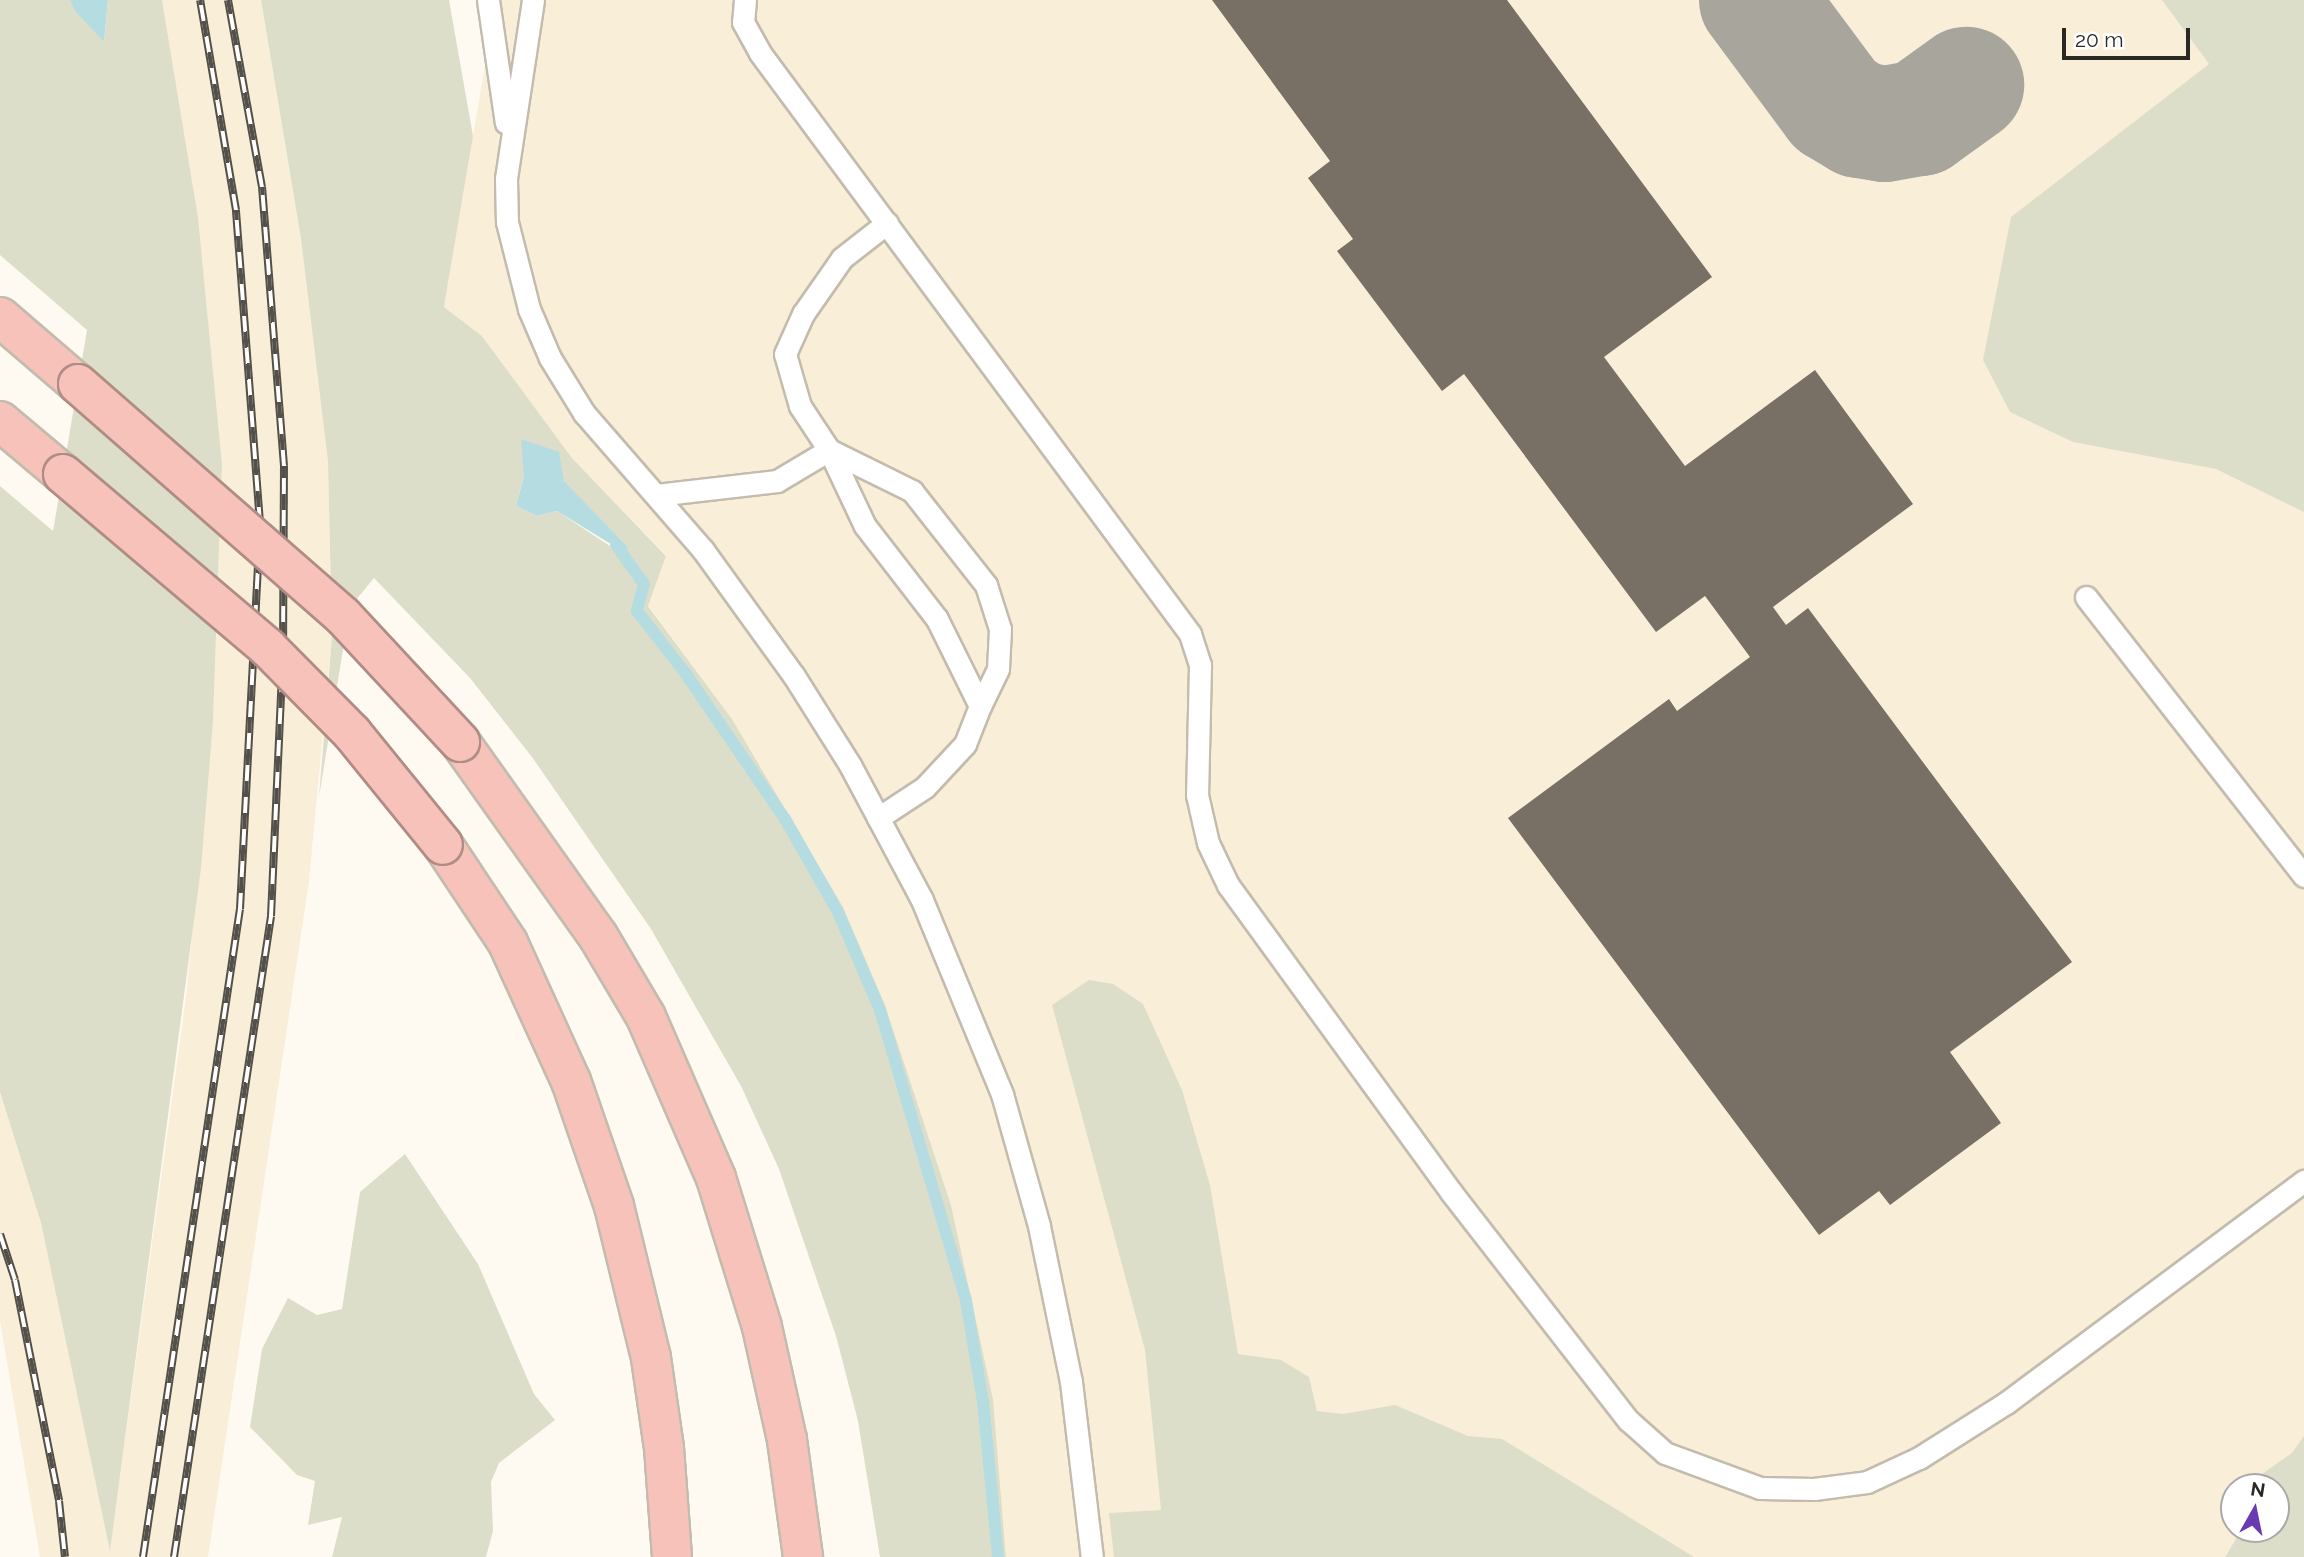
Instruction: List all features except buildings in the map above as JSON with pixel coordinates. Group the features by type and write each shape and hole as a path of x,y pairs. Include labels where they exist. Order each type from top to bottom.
{"highway":[{"path":"0,317 343,616 460,742 598,936 646,1017 716,1178 762,1327 787,1440 803,1557"},
{"path":"0,421 268,648 352,733 443,845 508,943 571,1081 614,1206 651,1358 664,1448 672,1557"}],"lane":[{"path":"488,0 508,141 507,222 529,309 550,358 584,413 703,550 787,665 878,818 965,999 1024,1167 1071,1382 1092,1557"},
{"path":"508,141 533,0"},
{"path":"745,0 743,22 760,53 1190,634 1200,665 1198,795 1208,843 1228,885 1468,1213 1628,1420 1665,1453 1707,1472 1760,1488 1814,1489 1867,1482 1919,1458 2006,1403 2304,1181"},
{"path":"887,223 842,258 803,314 785,354 800,406 829,450 865,526 937,620 979,706"},
{"path":"656,495 777,481 829,450"},
{"path":"829,450 912,491 986,585 1000,629 998,669 957,752 925,787 878,818"},
{"path":"2086,597 2304,876"}],"shaded area":[{"path":"162,0 261,0 301,239 328,462 332,636 309,881 208,1557 40,1557 0,1321 0,1092 41,1223 110,1549 186,997 213,722 222,464 198,217"},
{"path":"496,0 2304,0 2304,1557 1006,1557 993,1399 951,1205 885,1005 843,907 732,719 648,605 666,555 572,458 482,336 444,307"}],"green space":[{"path":"0,0 70,0 104,42 108,0 162,0 198,217 222,464 213,722 201,868 110,1551 41,1223 0,1092 0,486 53,531 87,330 0,255"},
{"path":"261,0 449,0 473,136 444,307 482,336 572,458 666,556 648,606 732,719 843,907 885,1005 951,1205 993,1399 1006,1557 880,1557 858,1421 836,1336 779,1169 741,1086 651,929 532,757 470,678 374,578 350,607 319,797 332,636 328,462 301,239","holes":["524,476 563,481 627,546 619,552 557,511 537,516 516,506"]},
{"path":"2162,0 2304,0 2304,512 2216,469 2073,442 2010,412 1983,360 2011,217 2209,64"},
{"path":"1089,980 1113,984 1143,1004 1182,1090 1210,1185 1238,1354 1281,1360 1309,1377 1317,1411 1343,1414 1395,1405 1468,1436 1502,1439 1694,1557 1114,1557 1109,1513 1161,1510 1145,1350 1052,1005"},
{"path":"405,1154 478,1264 534,1394 555,1420 499,1463 491,1482 493,1531 486,1557 332,1557 342,1517 308,1525 315,1481 297,1475 250,1427 262,1349 288,1298 317,1315 342,1309 360,1192"},
{"path":"2304,1436 2304,1557 2225,1557 2234,1543 2290,1543 2290,1473 2263,1473 2292,1453"}],"water":[{"path":"70,0 108,0 104,42 76,12"},
{"path":"521,439 559,452 564,481 627,546 627,554 557,511 537,516 516,506 524,476"}],"waterway":[{"path":"616,545 644,584 637,611 686,674 785,819 838,912 880,1010 966,1301 983,1401 998,1557"}],"taxiway":[{"path":"1757,0 1835,105 1860,120 1885,124 1920,118 1966,85"}],"railway":[{"path":"143,1557 240,909 260,523 236,210 200,0"},
{"path":"174,1557 271,916 283,654 284,466 262,187 228,0"},
{"path":"0,1234 15,1280 59,1501 65,1557"}]}
